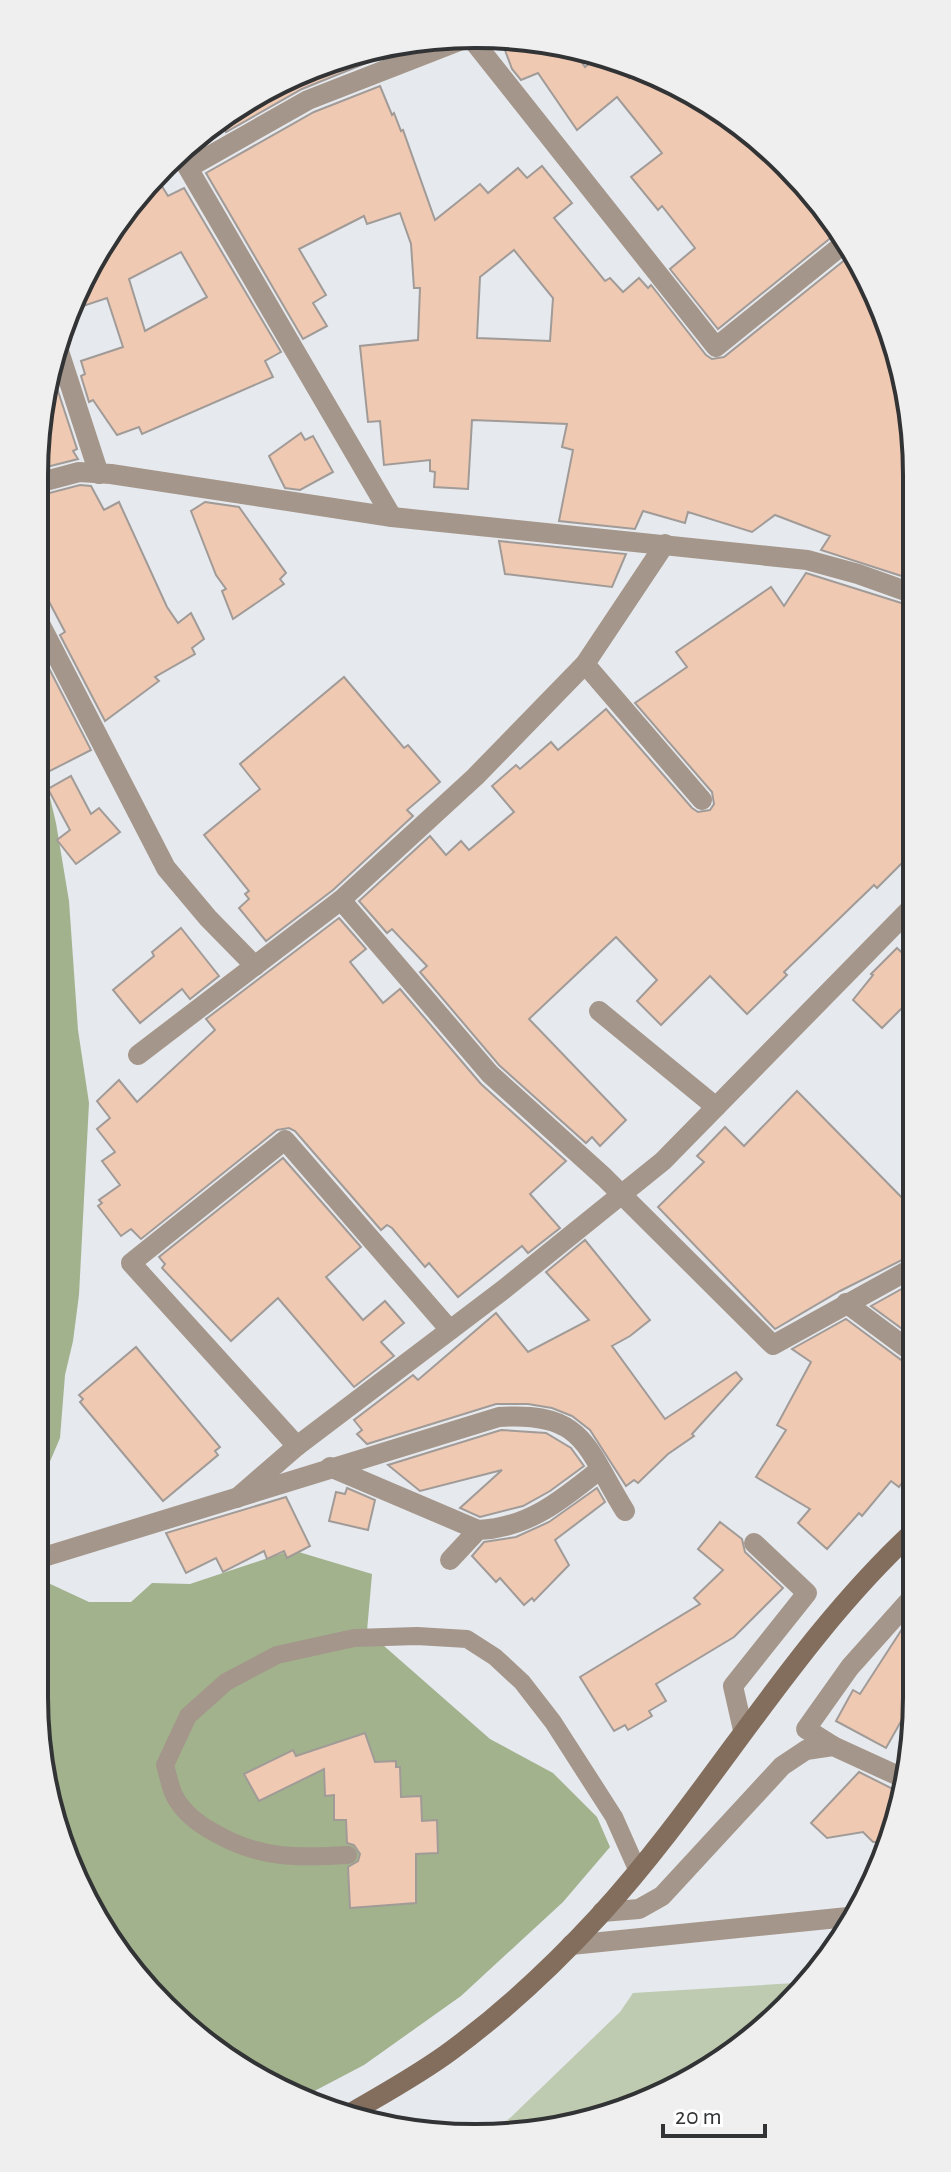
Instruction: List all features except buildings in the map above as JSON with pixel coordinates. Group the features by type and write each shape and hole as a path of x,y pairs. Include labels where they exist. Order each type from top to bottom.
{"street":[{"path":"469,48 716,347 838,249"},
{"path":"392,517 188,168 212,143 429,51"},
{"path":"63,364 99,474"},
{"path":"48,480 79,472 99,474 392,517 807,560 903,590"},
{"path":"138,1055 341,900 475,777 585,664 665,544"},
{"path":"48,639 166,868 208,918 255,966"},
{"path":"585,664 702,800"},
{"path":"341,900 490,1074 622,1195 773,1345 903,1273"},
{"path":"237,1498 297,1446 450,1330 663,1161 903,916"},
{"path":"599,1011 716,1107"},
{"path":"297,1446 131,1263 285,1140 450,1330"},
{"path":"846,1303 903,1345"},
{"path":"48,1556 478,1422 524,1415 549,1418 570,1429 590,1448 599,1470 625,1511"},
{"path":"330,1467 478,1530 496,1530 551,1509 599,1470"},
{"path":"450,1560 478,1530"},
{"path":"360,2107 450,2052 511,2003 571,1945 687,1808 743,1730 868,1577 903,1542"},
{"path":"743,1730 733,1686 807,1593 754,1543"},
{"path":"896,1775 833,1746 806,1729 850,1667 903,1608"},
{"path":"602,1912 639,1909 662,1896 782,1766 806,1750 833,1746"},
{"path":"571,1945 841,1918"}],"lane":[{"path":"348,1855 304,1858 268,1855 233,1844 195,1822 175,1796 165,1765 188,1716 226,1682 277,1655 354,1638 417,1636 467,1639 495,1657 522,1682 594,1783 614,1817 637,1869"}],"green space":[{"path":"48,789 69,901 78,1030 89,1103 79,1295 65,1375 60,1438 48,1466"},
{"path":"292,1550 372,1574 367,1631 490,1739 553,1773 597,1817 610,1847 563,1902 461,1996 364,2065 313,2092 262,2067 215,2036 173,1999 136,1957 92,1886 71,1834 56,1780 49,1724 48,1583 89,1602 131,1602 152,1583 190,1584"},
{"path":"792,1983 736,2036 665,2080 586,2109 559,2116 502,2123 620,2012 633,1993"}]}
